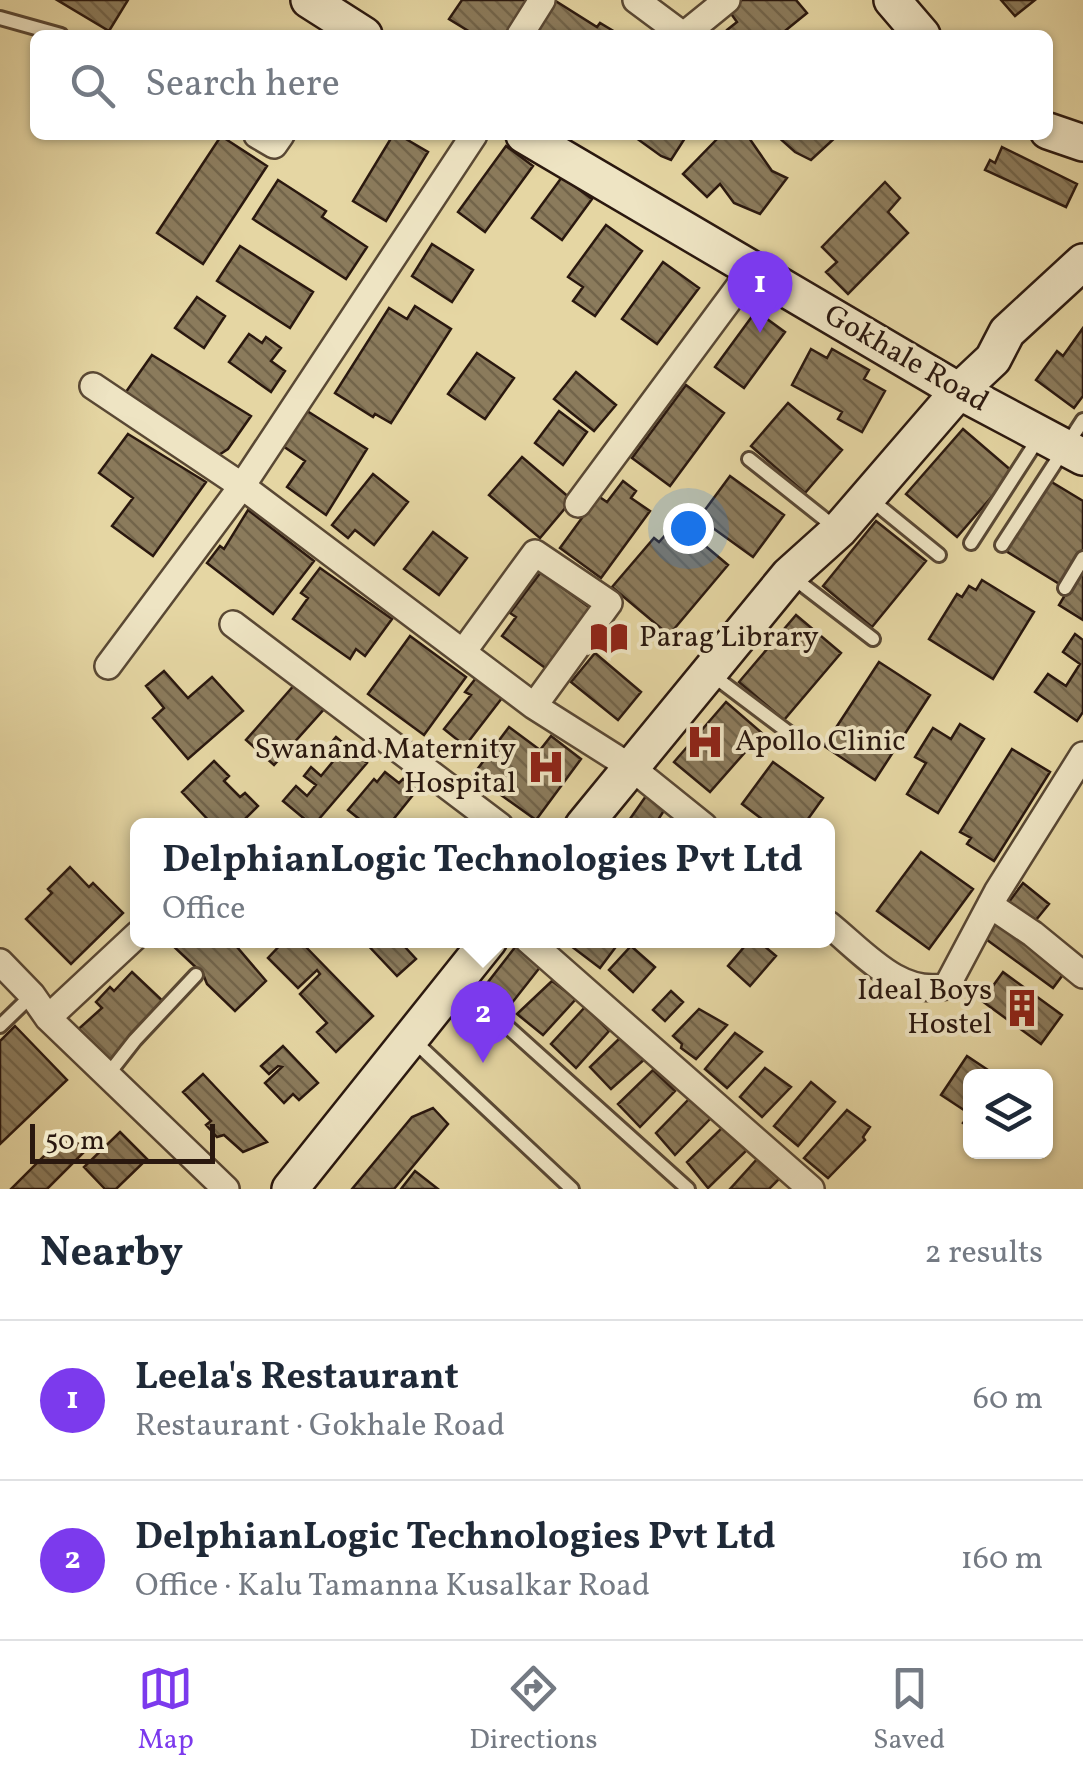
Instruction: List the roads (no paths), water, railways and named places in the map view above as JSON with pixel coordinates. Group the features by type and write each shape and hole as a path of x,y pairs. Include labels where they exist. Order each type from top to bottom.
{"main road":[{"path":"308,0 350,30"},
{"path":"892,0 918,30"},
{"path":"1053,134 1083,143"},
{"name":"Gokhale Road","path":"533,140 959,391 1068,440"},
{"path":"590,818 789,575 839,530 992,358 1007,332 1083,262"},
{"path":"992,358 1020,344 1083,286"},
{"path":"290,1189 483,948"}],"street":[{"path":"523,30 542,0"},
{"path":"636,0 677,30"},
{"path":"690,30 727,0"},
{"path":"108,666 242,486 471,140"},
{"path":"578,504 752,269"},
{"path":"93,386 242,486 534,706 632,768 694,818"},
{"path":"463,652 535,554 609,603 534,706"},
{"path":"232,624 489,818"},
{"path":"835,930 903,984 941,988 950,983 990,905 1083,755"},
{"path":"990,905 1034,934 1083,975"},
{"path":"48,1018 130,941"},
{"path":"537,948 811,1189"},
{"path":"0,962 106,1077 226,1189"}],"lane":[{"path":"0,18 42,30"},
{"path":"971,543 1068,440"},
{"path":"1002,545 1068,440"},
{"path":"749,459 839,530"},
{"path":"867,496 939,555"},
{"path":"1065,588 1083,558"},
{"path":"789,575 873,639"},
{"path":"708,673 796,738"},
{"path":"106,1077 196,975"},
{"path":"457,981 688,1189"},
{"path":"0,1026 32,995"},
{"path":"411,1038 572,1189"}],"place":[{"name":"Leela's Restaurant","path":"760,333"},
{"name":"Parag Library","path":"609,638"},
{"name":"Apollo Clinic","path":"705,742"},
{"name":"Swanand Maternity Hospital","path":"546,767"},
{"name":"Ideal Boys Hostel","path":"1022,1008"},
{"name":"DelphianLogic Technologies Pvt Ltd","path":"483,1063"}]}
